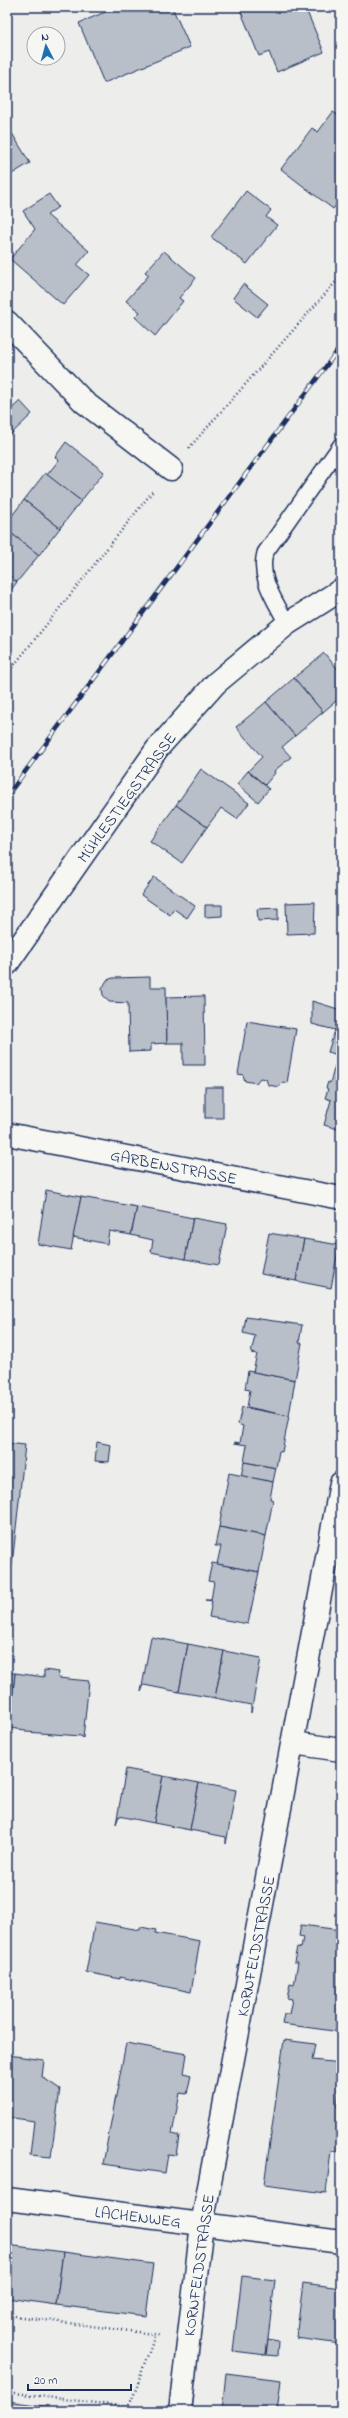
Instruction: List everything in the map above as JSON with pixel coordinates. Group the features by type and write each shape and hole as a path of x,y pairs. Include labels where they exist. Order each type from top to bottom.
{"street":[{"path":"7,322 84,402 171,468"},
{"name":"MÜHLESTIEGSTRASSE","path":"7,964 157,749 216,683 287,624 341,590"},
{"name":"GARBENSTRASSE","path":"7,1134 341,1198"},
{"name":"KORNFELDSTRASSE","path":"180,2411 202,2224 341,1482"},
{"path":"293,1743 341,1750"},
{"name":"LACHENWEG","path":"7,2199 341,2242"}],"lane":[{"path":"287,624 264,578 262,564 265,553 341,445"}],"path":[{"path":"7,2315 188,2339"},
{"path":"128,2406 138,2389 145,2363 153,2347 154,2334"},
{"path":"7,2392 128,2406 134,2411"}],"building":[{"path":"117,7 172,7 190,47 104,83 79,23"},
{"path":"239,7 305,7 324,52 277,72 269,52 259,56"},
{"path":"333,112 341,117 341,198 333,209 281,169 312,128 318,132"},
{"path":"7,125 30,163 7,177"},
{"path":"246,191 271,210 266,217 277,225 247,264 211,237"},
{"path":"49,194 58,207 47,215 89,251 77,265 89,275 63,305 10,259 35,229 23,211"},
{"path":"164,251 196,278 179,298 183,301 155,336 135,317 140,312 126,301 149,275 145,272"},
{"path":"243,284 268,304 257,317 233,298"},
{"path":"20,401 32,414 7,438 7,413"},
{"path":"66,442 104,472 81,501 47,475 59,460 55,457"},
{"path":"45,473 81,501 60,528 24,500"},
{"path":"24,500 60,528 39,555 7,530 7,522"},
{"path":"7,530 39,555 17,582 7,574"},
{"path":"7,574 17,582 7,595"},
{"path":"324,653 341,673 341,707 336,701 323,712 294,678"},
{"path":"294,678 323,712 295,736 266,702"},
{"path":"266,702 295,736 282,747 291,757 274,771 275,773 265,785 248,771 262,757 236,727"},
{"path":"201,769 249,803 237,819 221,808 207,827 176,805"},
{"path":"248,771 269,789 258,802 237,784"},
{"path":"176,805 207,827 182,863 150,841"},
{"path":"154,877 195,906 187,918 174,909 170,915 141,895"},
{"path":"315,902 314,933 287,934 286,903"},
{"path":"205,905 222,905 222,916 205,917"},
{"path":"278,908 278,920 258,921 257,909"},
{"path":"150,977 150,987 166,987 167,1043 151,1044 151,1051 129,1052 128,1003 109,1002 103,995 102,989 107,980 113,978"},
{"path":"204,996 205,1065 183,1065 183,1043 167,1043 166,997"},
{"path":"312,1001 341,1010 339,1031 312,1024"},
{"path":"247,1021 296,1029 287,1083 283,1082 279,1087 268,1085 266,1079 260,1078 256,1083 245,1081 243,1075 238,1074"},
{"path":"335,1030 341,1032 341,1130 324,1125 331,1100 325,1098 328,1089 326,1088 328,1082 330,1083 338,1055 328,1052"},
{"path":"205,1087 223,1087 223,1118 205,1118"},
{"path":"46,1190 81,1197 71,1250 38,1244"},
{"path":"81,1197 137,1207 131,1235 109,1231 107,1244 73,1237"},
{"path":"137,1207 193,1218 185,1259 151,1252 153,1240 131,1235"},
{"path":"193,1218 227,1224 219,1265 185,1259"},
{"path":"269,1233 304,1239 296,1281 261,1274"},
{"path":"304,1239 339,1245 331,1288 296,1281"},
{"path":"246,1317 302,1325 299,1343 302,1343 295,1380 253,1372 257,1354 251,1353 255,1336 243,1333"},
{"path":"248,1371 295,1380 289,1416 247,1407 250,1390 245,1389"},
{"path":"242,1407 289,1416 282,1452 279,1451 276,1468 244,1462 247,1445 234,1443 240,1443 243,1426 238,1424"},
{"path":"97,1442 111,1445 109,1462 95,1461"},
{"path":"7,1443 25,1445 7,1612"},
{"path":"244,1462 276,1468 273,1482 241,1476"},
{"path":"229,1473 273,1482 270,1499 273,1500 266,1536 219,1527"},
{"path":"219,1527 266,1536 259,1572 217,1564 221,1546 215,1546"},
{"path":"212,1563 259,1572 248,1624 209,1617 212,1601 205,1600 211,1600 214,1582 208,1581"},
{"path":"151,1637 188,1644 179,1692 144,1685 141,1692"},
{"path":"188,1644 224,1651 215,1698 179,1692"},
{"path":"224,1651 261,1658 251,1713 251,1705 215,1698"},
{"path":"44,1670 59,1672 58,1678 89,1681 83,1738 81,1736 26,1732 26,1730 9,1728 15,1673 44,1677"},
{"path":"7,1673 15,1673 9,1728 7,1727"},
{"path":"126,1769 163,1776 154,1823 119,1816 116,1824"},
{"path":"163,1776 199,1783 190,1830 154,1823"},
{"path":"199,1783 236,1790 226,1844 226,1837 190,1830"},
{"path":"95,1922 140,1930 141,1927 156,1930 155,1933 200,1941 191,1992 120,1977 120,1979 86,1972"},
{"path":"301,1925 341,1930 341,2032 282,2024 284,2014 289,2014 292,1999 287,1998 290,1984 294,1985 298,1962 294,1962 297,1947 301,1948 303,1937 299,1936"},
{"path":"284,2040 315,2044 312,2060 341,2063 337,2107 341,2107 341,2152 331,2151 326,2193 264,2185"},
{"path":"126,2043 187,2054 184,2073 191,2075 187,2094 180,2093 172,2134 179,2136 176,2155 168,2154 165,2173 103,2164"},
{"path":"8,2055 44,2060 42,2077 60,2089 51,2157 30,2155 34,2121 7,2117"},
{"path":"7,2245 63,2252 56,2305 7,2298"},
{"path":"63,2252 153,2264 146,2316 56,2305"},
{"path":"242,2276 275,2280 266,2355 233,2351"},
{"path":"303,2283 341,2288 341,2344 296,2338"},
{"path":"268,2339 278,2341 277,2356 266,2355"},
{"path":"226,2373 281,2380 277,2411 222,2411"},
{"path":"7,2401 44,2406 43,2411 7,2411"},
{"path":"44,2406 83,2411 43,2411"}],"railway":[{"path":"7,796 341,346"}]}
